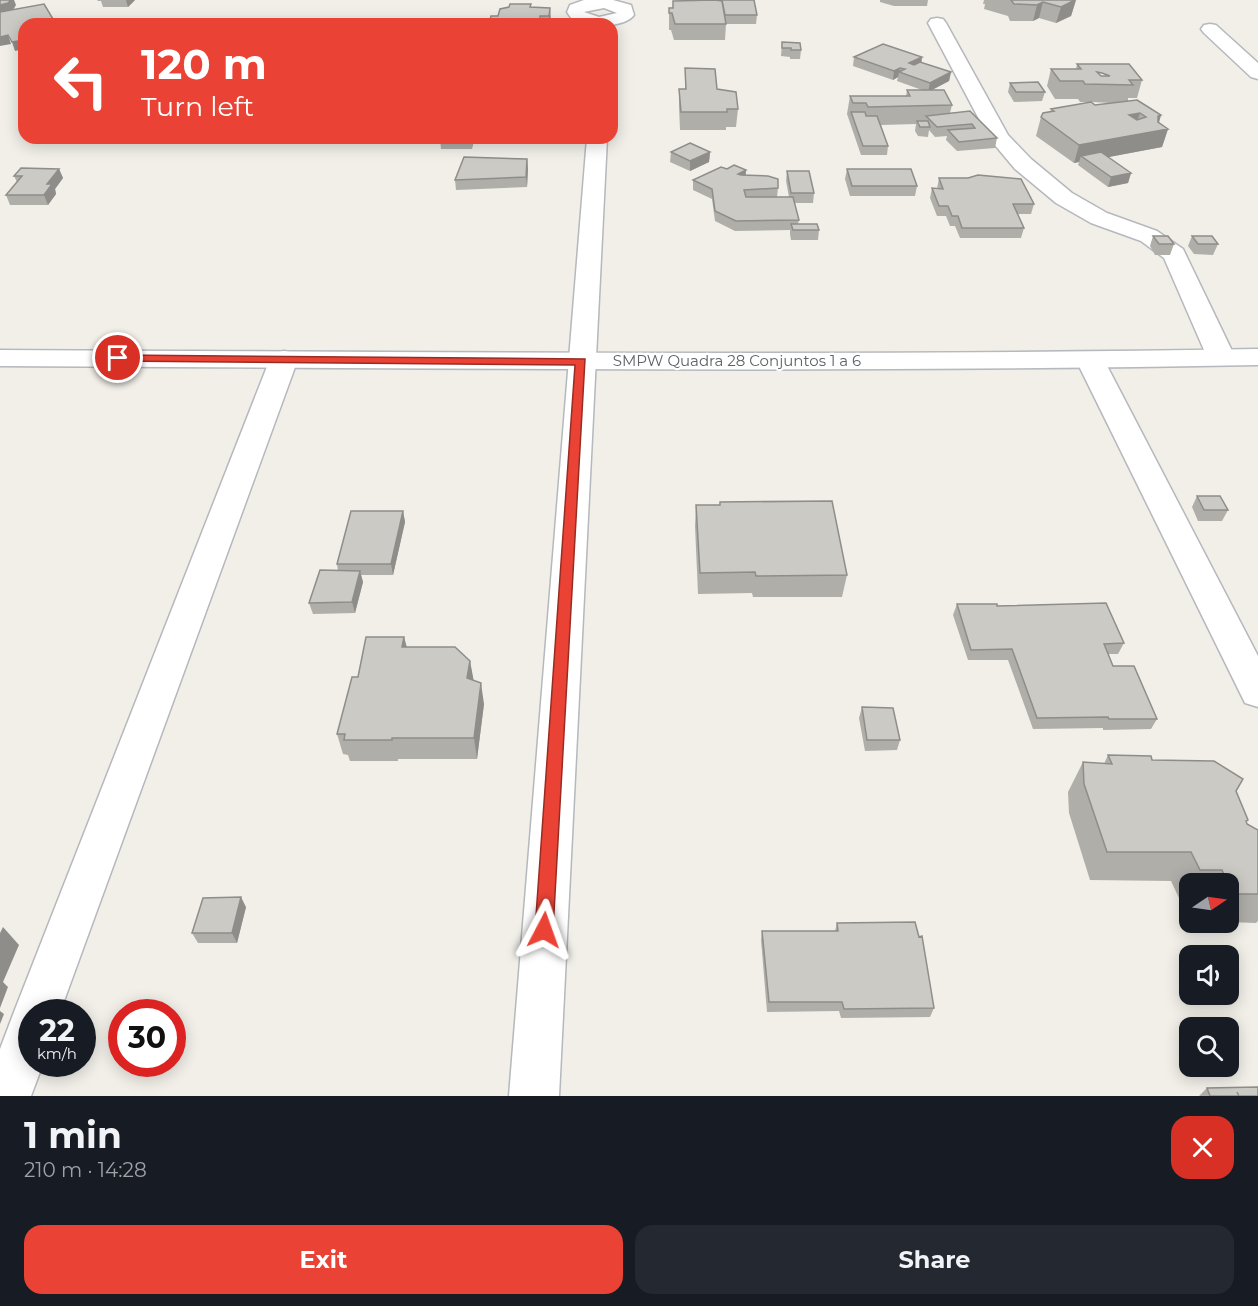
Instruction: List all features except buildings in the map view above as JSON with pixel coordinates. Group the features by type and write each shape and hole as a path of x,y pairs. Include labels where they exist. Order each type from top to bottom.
{"street":[{"path":"937,22 999,138 1023,164 1064,198 1099,218 1149,236 1174,254 1221,357"},
{"path":"1210,29 1258,73"},
{"path":"534,1096 597,144"},
{"name":"SMPW Quadra 28 Conjuntos 1 a 6","path":"0,358 581,361 1090,360 1258,357"},
{"path":"43,999 284,359"},
{"path":"1090,360 1258,692"},
{"path":"6,1096 18,1065"}],"route":[{"path":"118,358 581,361 544,930"}]}
